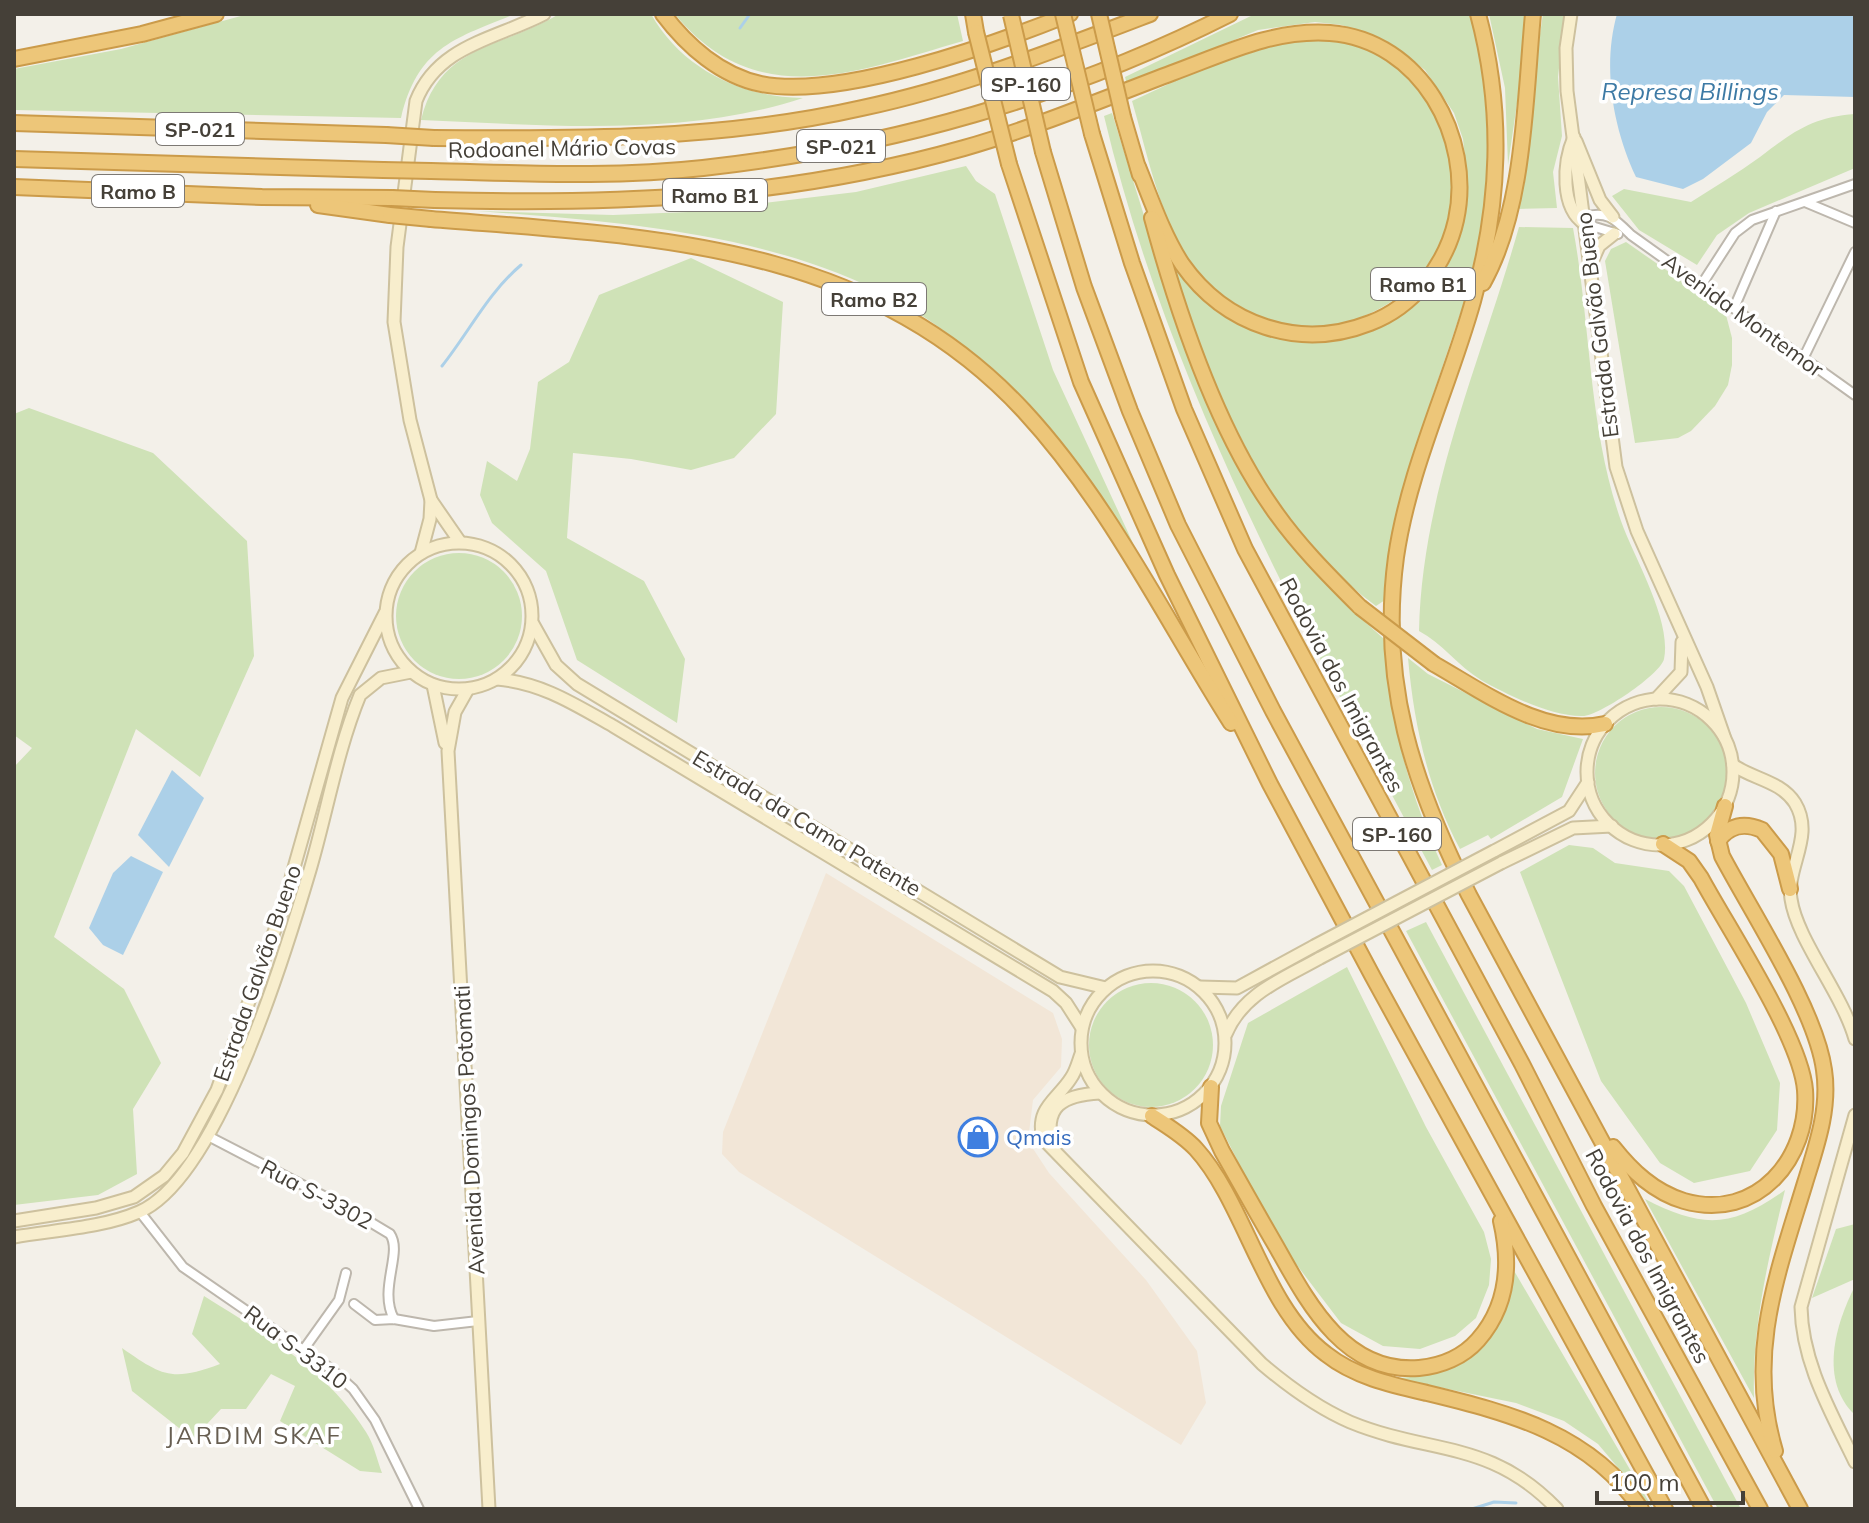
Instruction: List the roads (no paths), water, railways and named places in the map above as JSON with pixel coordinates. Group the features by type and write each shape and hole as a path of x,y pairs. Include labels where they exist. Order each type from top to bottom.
{"highway":[{"path":"14,59 142,34 216,14"},
{"path":"663,14 687,42 720,68 762,84 802,87 908,67 1070,14"},
{"name":"Rodovia dos Imigrantes","path":"1063,14 1092,134 1132,263 1179,394 1245,549 1522,1064 1594,1206 1760,1509"},
{"path":"1099,14 1123,117 1182,317 1242,458 1272,507 1360,607 1434,664 1545,722 1572,729 1605,724"},
{"name":"Rodoanel Mário Covas","path":"14,123 434,138 647,136 801,120 929,92 1045,54 1150,14"},
{"name":"Rodoanel Mário Covas","path":"14,159 431,171 632,173 703,168 845,146 938,125 1026,98 1151,51 1230,14"},
{"path":"1478,14 1494,86 1498,155 1487,241 1473,302 1415,473 1396,557 1392,617 1403,727 1423,798 1442,843 1800,1509"},
{"path":"1473,302 1492,265 1511,204 1533,14"},
{"name":"SP-160","path":"1011,15 1043,152 1094,315 1130,411 1185,539 1266,698 1704,1509"},
{"path":"974,20 1009,164 1051,300 1124,485 1270,784 1665,1509"},
{"name":"Ramo B1","path":"262,197 626,202 764,189 843,176 971,146 1270,37 1318,33 1341,35 1377,47 1423,83 1443,113 1459,156 1456,218 1443,255 1431,276 1408,300 1385,317 1352,329 1296,335 1248,321 1204,290 1170,242 1138,167"},
{"name":"Ramo B","path":"14,187 262,197"},
{"name":"Ramo B2","path":"262,197 390,215 728,251 850,288 884,303 940,336 1024,411 1060,455 1133,562 1270,784"},
{"path":"1725,806 1718,841 1722,856 1811,1023 1825,1073 1819,1138 1779,1266 1762,1346 1764,1405 1785,1482"},
{"path":"1718,841 1730,828 1738,826 1762,830 1781,854 1790,889"},
{"path":"1592,1122 1631,1169 1654,1188 1683,1201 1708,1205 1744,1197 1764,1188 1783,1171 1796,1148 1804,1120 1805,1089 1790,1040 1701,878 1689,861 1663,844"},
{"path":"1211,1087 1209,1123 1229,1165 1320,1322 1363,1356 1400,1367 1434,1366 1474,1345 1491,1326 1502,1303 1507,1259 1497,1201"},
{"path":"1152,1116 1196,1150 1288,1313 1324,1353 1348,1368 1386,1383 1535,1423 1575,1443 1605,1467 1641,1509"}],"main road":[{"path":"421,553 430,519 431,500 410,420 394,322 397,247 416,101 426,80 448,58 544,14"},
{"path":"1571,14 1566,68 1574,137 1584,153 1600,200 1613,217"},
{"name":"Estrada Galvão Bueno","path":"1574,137 1566,158 1569,193 1572,212 1584,220 1616,467 1637,531 1707,687 1724,736"},
{"path":"1590,268 1599,246 1614,234"},
{"path":"431,500 460,542"},
{"path":"460,542 490,549 515,567 530,594 533,624 521,656 497,679 468,689 433,685 411,672 391,645 385,613 393,584 421,553 439,545 460,542"},
{"name":"Estrada Galvão Bueno","path":"14,1221 96,1208 134,1197 164,1176 183,1153 217,1090 277,924 342,698 385,613"},
{"name":"Estrada da Cama Patente","path":"533,624 556,665 577,684 1060,977 1106,988"},
{"name":"Estrada Galvão Bueno","path":"1656,699 1681,672 1684,657 1678,625"},
{"name":"Estrada Galvão Bueno","path":"14,1237 140,1212 183,1175 208,1136 273,983 360,695 381,678 411,672"},
{"name":"Estrada da Cama Patente","path":"497,679 523,681 551,691 613,726 1053,991 1066,1003 1082,1028"},
{"name":"Avenida Domingos Potomati","path":"433,685 448,751 489,1509"},
{"name":"Avenida Domingos Potomati","path":"448,751 455,712 468,689"},
{"path":"1656,699 1692,706 1713,721 1724,736 1733,765 1732,787 1725,806 1699,833 1663,844 1637,840 1612,826 1596,806 1588,782 1590,751 1605,724 1626,708 1656,699"},
{"path":"1733,765 1779,788 1798,809 1802,843 1790,889 1794,912 1844,1007 1855,1039"},
{"path":"1732,787 1742,780 1756,777"},
{"path":"1200,987 1237,988 1562,816 1580,798 1588,782"},
{"path":"1226,1035 1217,1008 1200,987 1178,975 1153,971 1128,975 1106,988 1091,1006 1082,1028 1081,1054 1088,1075 1100,1093 1133,1113 1152,1116 1174,1112 1195,1103 1211,1087 1224,1062 1226,1035 1233,1016 1248,1000 1320,958 1573,828 1612,826"},
{"path":"1081,1054 1070,1079 1042,1114 1043,1139 1288,1386 1351,1422 1495,1462 1521,1476 1557,1509"},
{"path":"1054,1151 1049,1125 1059,1104 1080,1094 1100,1093"},
{"path":"1855,1115 1801,1307 1806,1350 1855,1462"}],"street":[{"path":"1702,284 1735,233 1776,210 1855,184"},
{"path":"1804,202 1855,223"},
{"path":"1734,308 1776,210"},
{"path":"1584,220 1598,214 1613,217"},
{"name":"Avenida Montemor","path":"1613,217 1631,235 1855,395"},
{"path":"1584,220 1614,234 1631,235"},
{"path":"1803,359 1855,252"},
{"name":"Rua S-3302","path":"208,1136 345,1207 390,1234 395,1250 388,1271 387,1289 394,1319"},
{"name":"Rua S-3310","path":"140,1212 183,1267 304,1349 331,1369 362,1399 419,1509"},
{"path":"304,1349 339,1300 346,1273"},
{"path":"354,1304 369,1319 394,1319 434,1326 478,1321"}],"water":[{"name":"Represa Billings","path":"1617,14 1855,14 1855,97 1784,95 1767,112 1751,143 1703,179 1683,189 1636,177 1621,138 1612,97 1610,55"},
{"path":"172,770 204,798 169,867 138,835"},
{"path":"131,856 163,872 123,955 103,945 89,928 113,873"}],"waterway":[{"path":"740,28 750,14"},
{"path":"442,366 489,300 521,265"},
{"path":"1472,1509 1494,1502 1516,1503"}],"place":[{"name":"Qmais","path":"978,1137"}],"district":[{"name":"JARDIM SKAF","path":"254,1435"}]}
